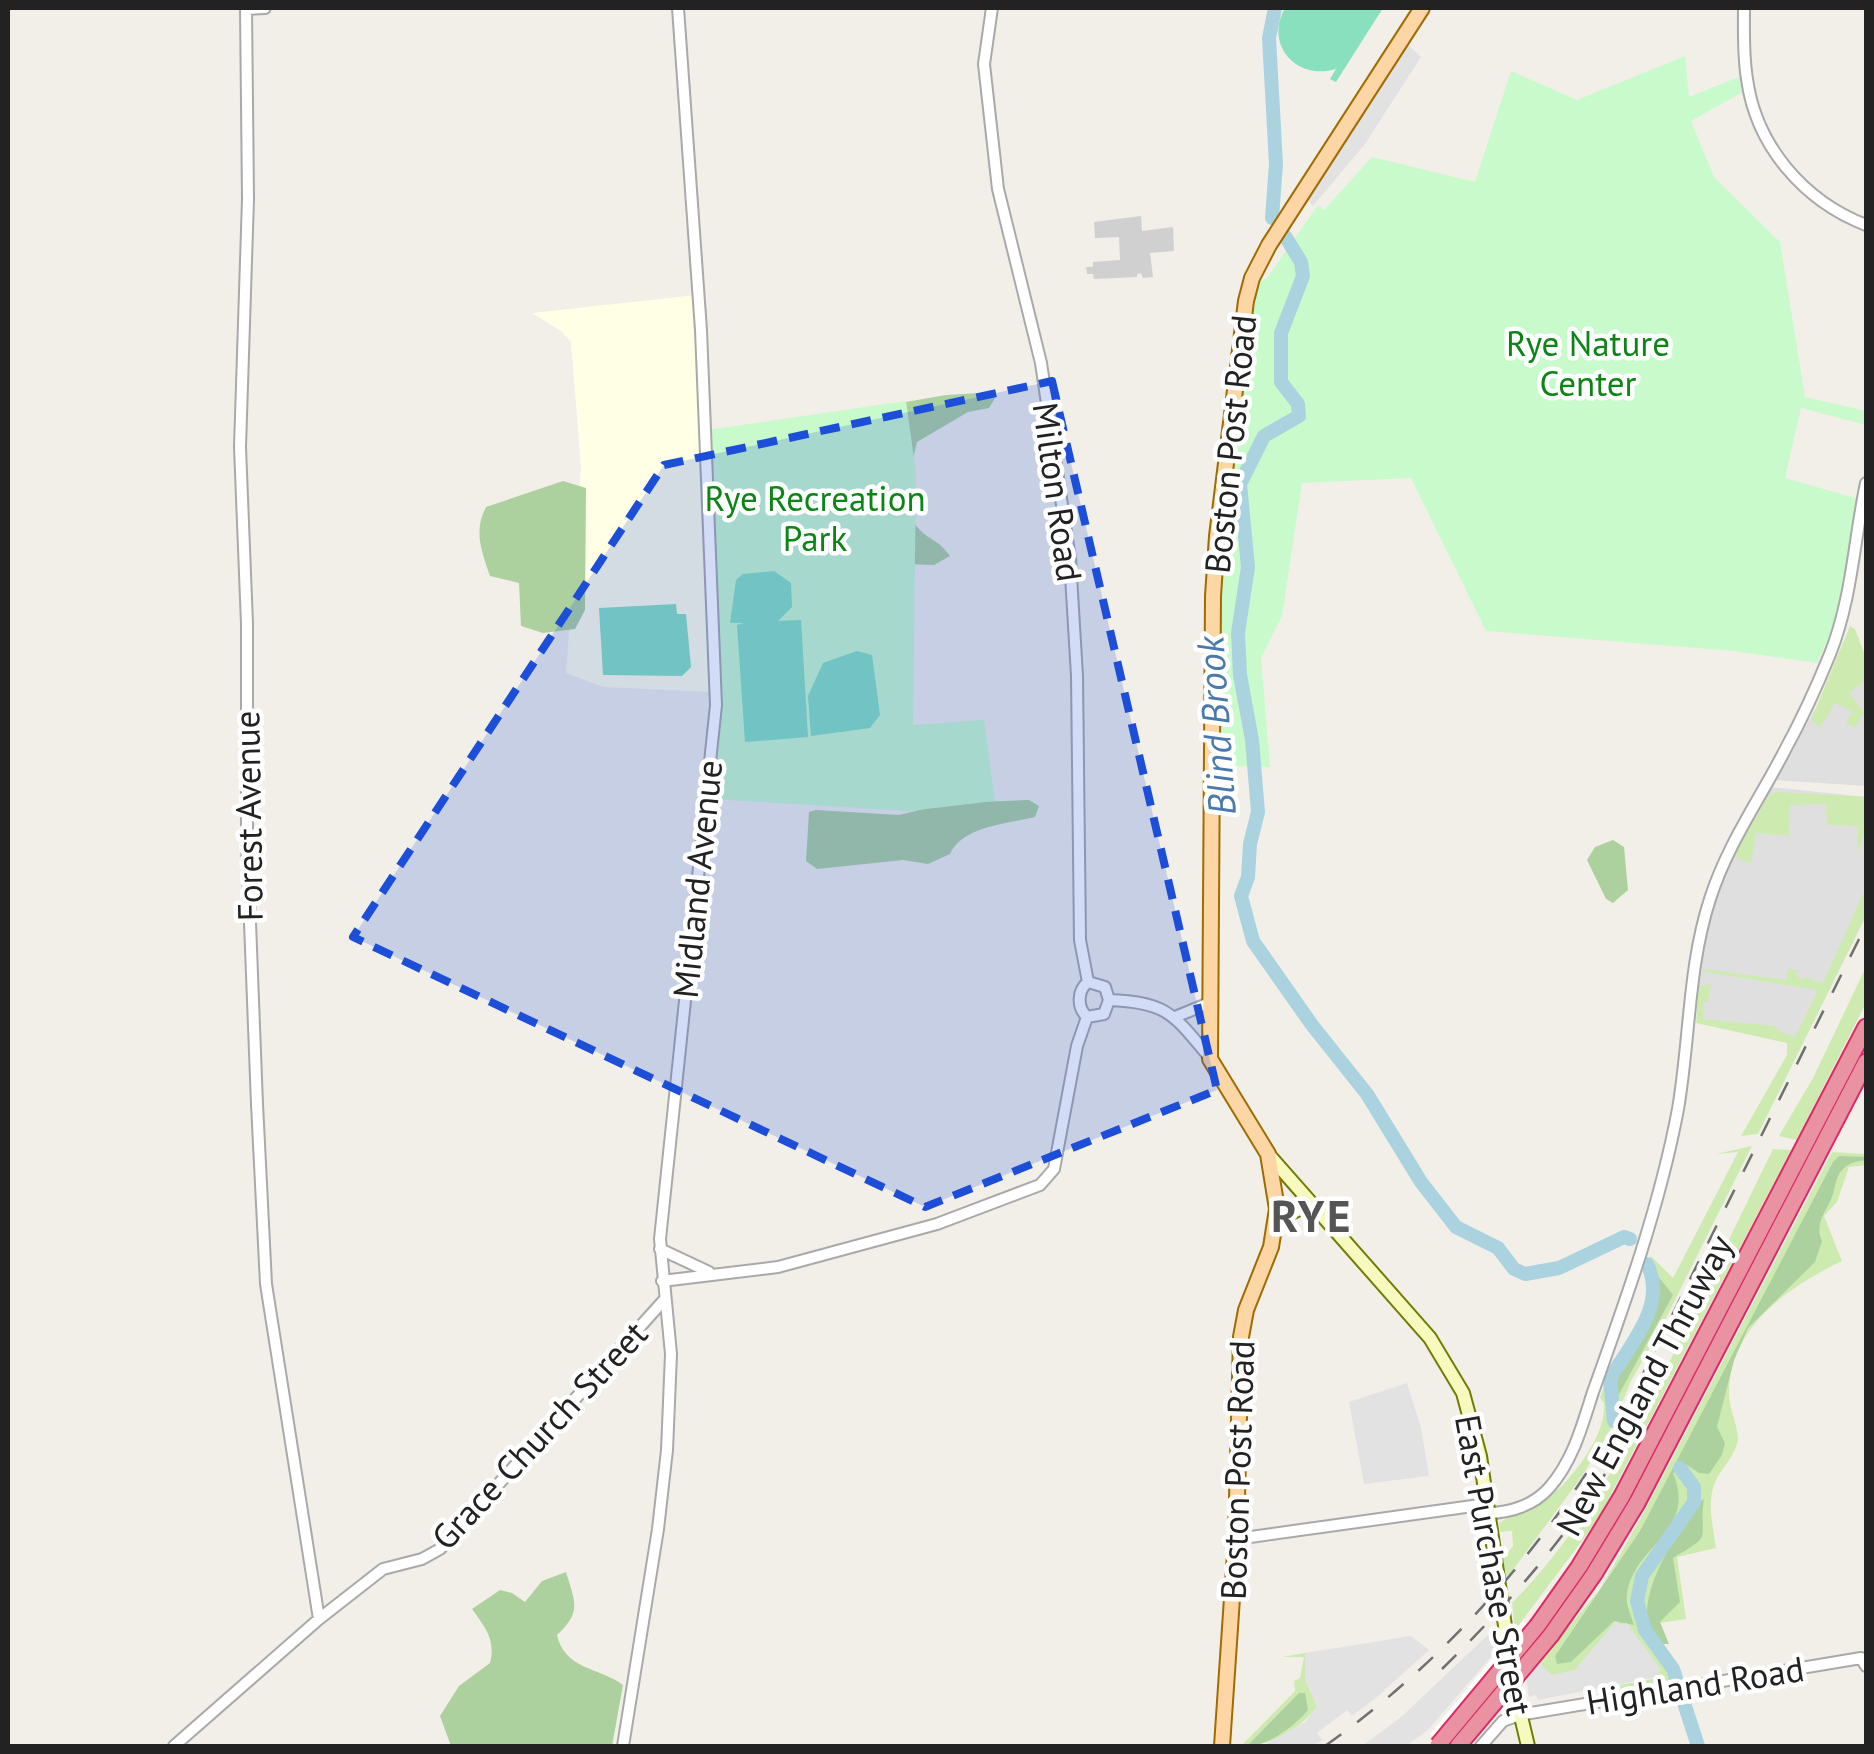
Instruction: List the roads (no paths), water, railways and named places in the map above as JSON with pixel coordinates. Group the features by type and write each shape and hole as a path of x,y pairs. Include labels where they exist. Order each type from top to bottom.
{"highway":[{"name":"New England Thruway","path":"1458,1746 1544,1630 1616,1508 1866,1027"},
{"name":"New England Thruway","path":"1436,1746 1594,1574 1637,1503 1866,1062"}],"main road":[{"name":"Boston Post Road","path":"1222,1746 1236,1538 1241,1337 1246,1310 1272,1246 1276,1220 1268,1154 1210,1059 1214,580 1248,289 1275,236 1422,8"},
{"name":"East Purchase Street","path":"1268,1154 1430,1338 1450,1368 1477,1438 1528,1746"},
{"path":"1276,1220 1310,1204"}],"street":[{"path":"246,8 266,8"},
{"name":"Forest Avenue","path":"246,8 248,199 240,448 247,637 249,928 266,1284 319,1620"},
{"name":"Midland Avenue","path":"623,1746 668,1450 671,1354 660,1250 716,705 701,330 678,8"},
{"name":"Milton Road","path":"992,8 984,64 998,189 1040,363 1070,563 1077,676 1080,940 1088,982"},
{"path":"1744,8 1747,82 1766,137 1781,161 1811,193 1844,216 1866,225"},
{"path":"1236,1538 1520,1507 1545,1492 1566,1464 1618,1326 1667,1157 1680,1098 1708,903 1728,853 1786,748 1830,655 1847,603 1866,483"},
{"path":"1088,982 1105,988 1109,1000 1104,1014 1088,1017 1081,1009 1080,990 1088,982"},
{"path":"1109,1000 1149,1003 1175,1017 1210,1059"},
{"path":"1175,1017 1209,1002"},
{"name":"Grace Church Street","path":"662,1281 710,1273 750,1273 828,1254 960,1217 1040,1185 1054,1169 1080,1034 1088,1017"},
{"name":"Grace Church Street","path":"660,1250 710,1273"},
{"name":"Grace Church Street","path":"174,1746 383,1570 422,1559 440,1549 664,1298"},
{"name":"Highland Road","path":"1520,1714 1861,1658 1866,1666"},
{"path":"1480,1746 1503,1722 1520,1714"}],"waterway":[{"name":"Blind Brook","path":"1272,218 1276,164 1269,38 1275,8"},
{"name":"Blind Brook","path":"1285,236 1301,262 1303,276 1281,333 1281,382 1298,404 1299,416 1264,436 1240,484 1248,567 1238,633 1240,675 1252,740 1258,812 1250,844 1248,877 1241,896 1253,941 1367,1094 1421,1182 1456,1227 1498,1248 1514,1269 1525,1274 1559,1268 1624,1237 1630,1239"},
{"name":"Blind Brook","path":"1614,1421 1610,1379 1650,1309 1653,1294 1647,1264"},
{"name":"Blind Brook","path":"1680,1468 1694,1487 1694,1502 1642,1576 1637,1601 1645,1630 1673,1669 1698,1746"}],"railway":[{"path":"1325,1746 1413,1676 1493,1596 1595,1460 1624,1412 1866,925"},
{"path":"1442,1669 1529,1576 1605,1474"}],"district":[{"name":"RYE","path":"1312,1215"}],"park label":[{"name":"Rye Nature Center","path":"1588,363"},
{"name":"Rye Recreation Park","path":"815,518"}]}
